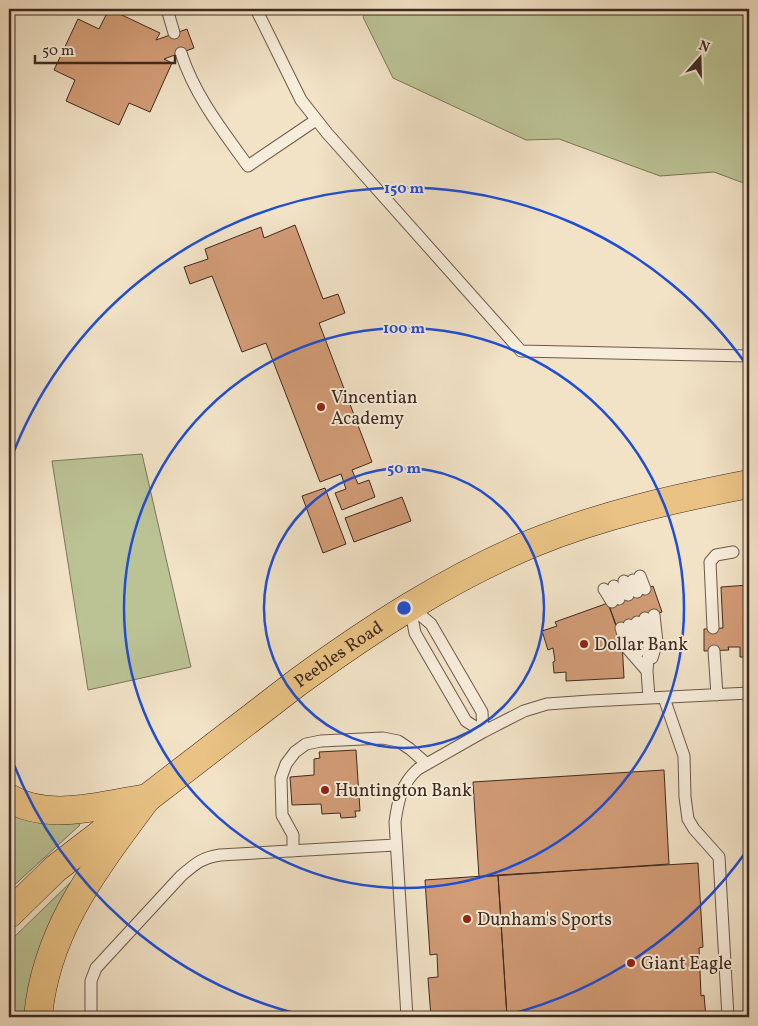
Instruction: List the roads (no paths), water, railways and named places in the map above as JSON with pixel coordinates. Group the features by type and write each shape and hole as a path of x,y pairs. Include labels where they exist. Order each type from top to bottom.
{"main road":[{"name":"Peebles Road","path":"9,914 56,870 147,798 319,667 410,607 501,558 564,532 664,502 749,484"},
{"path":"9,798 25,805 52,811 147,798"},
{"path":"38,1017 42,988 50,956 71,908 95,868 147,798"}],"lane":[{"path":"167,9 174,33"},
{"path":"256,9 301,100 316,120 521,351 749,356"},
{"path":"181,53 188,74 202,103 248,166 316,120"},
{"path":"713,628 710,562 716,555 733,552"},
{"path":"623,582 628,595"},
{"path":"623,582 628,595"},
{"path":"623,582 628,595"},
{"path":"410,607 431,624 482,712 483,732"},
{"path":"410,607 415,634 466,721 483,732"},
{"path":"637,622 648,671 649,698"},
{"path":"637,622 657,642 648,671"},
{"path":"637,622 627,648 648,671"},
{"path":"714,651 717,695"},
{"path":"406,1017 395,822 401,791 410,776 427,764 483,732 524,711 547,704 749,694"},
{"path":"664,698 684,756 685,797 688,819 694,829 719,857 728,1017"},
{"path":"293,851 293,835 282,815 281,778 286,764 295,752 306,744 321,741 383,738 398,741 427,764"},
{"path":"91,1017 91,981 96,968 194,864 205,858 220,855 396,845"}],"place":[{"name":"Vincentian Academy","path":"321,407"},
{"name":"Dollar Bank","path":"584,644"},
{"name":"Huntington Bank","path":"325,790"},
{"name":"Dunham's Sports","path":"467,919"},
{"name":"Giant Eagle","path":"631,963"}]}
